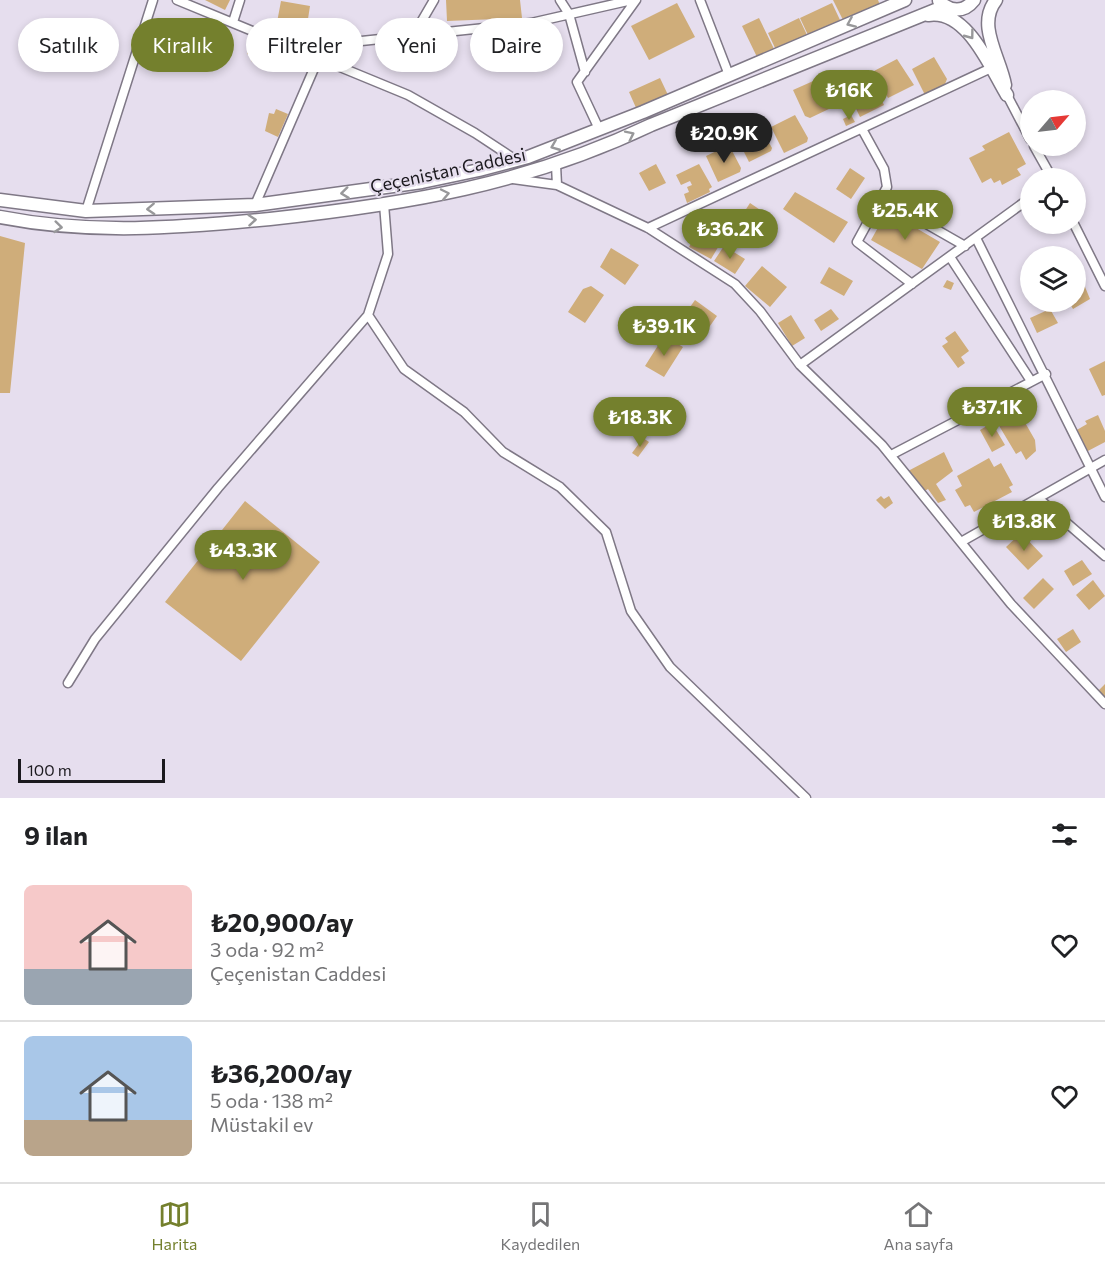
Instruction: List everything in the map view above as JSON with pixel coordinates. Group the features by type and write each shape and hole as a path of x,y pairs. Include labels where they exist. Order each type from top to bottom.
{"main road":[{"name":"Çeçenistan Caddesi","path":"0,217 43,225 98,230 191,226 384,204 511,179 605,147 651,125 918,17 942,3 953,10 962,9 975,0"},
{"path":"975,0 1001,63 1007,95"},
{"path":"986,23 987,13 996,0"},
{"name":"Çeçenistan Caddesi","path":"0,200 86,211 255,205 422,182 516,160 598,129 903,1"},
{"path":"918,17 935,14 966,28 1007,95"}],"street":[{"path":"86,211 153,0"},
{"path":"177,0 223,18"},
{"path":"234,19 240,0"},
{"path":"424,18 434,0"},
{"path":"560,0 569,14 585,72"},
{"path":"458,31 531,23 634,0"},
{"path":"598,129 578,82 634,0"},
{"path":"700,0 729,75"},
{"path":"648,228 991,68"},
{"path":"255,205 313,72"},
{"path":"355,72 408,94 516,160"},
{"path":"1007,95 1020,120"},
{"path":"862,129 884,169 887,187 857,242 912,284"},
{"path":"556,165 557,185"},
{"path":"511,179 557,185 648,228 735,284 760,310 800,365 891,455 1011,604 1105,704"},
{"path":"881,198 965,246"},
{"path":"68,683 95,639 218,488 368,315 388,254 384,204"},
{"path":"800,365 1020,205"},
{"path":"1079,234 1105,286"},
{"path":"976,238 1046,374 1105,497"},
{"path":"950,257 1031,381"},
{"path":"368,315 404,369 464,412 503,452 560,487 606,532 631,611 670,667 806,798"},
{"path":"891,455 1046,374"},
{"path":"961,542 1105,460"},
{"path":"1038,498 1105,556"}],"building":[{"path":"205,0 230,0 225,10"},
{"path":"446,0 520,0 522,18 470,18 470,20 458,21 458,18 447,18"},
{"path":"833,0 878,0 880,5 844,22"},
{"path":"281,1 310,6 308,18 278,18"},
{"path":"677,3 695,37 649,60 631,26"},
{"path":"832,3 840,20 808,35 800,18"},
{"path":"759,18 774,49 757,57 742,26"},
{"path":"799,18 807,35 776,50 768,33"},
{"path":"934,57 947,79 945,84 925,95 912,69"},
{"path":"897,59 914,85 888,98 874,71"},
{"path":"660,78 668,95 637,110 629,92"},
{"path":"820,78 834,102 833,107 810,118 805,116 793,90"},
{"path":"871,78 884,105 860,117 847,90"},
{"path":"276,109 288,114 278,137 265,131 269,113 274,114"},
{"path":"795,115 808,138 807,142 784,153 771,127"},
{"path":"851,115 855,122 846,126 843,119"},
{"path":"759,125 772,148 771,151 749,162 736,136"},
{"path":"1009,132 1026,164 1017,169 1020,176 1002,185 1000,180 994,183 991,178 982,183 969,158 985,150 982,146"},
{"path":"729,145 741,168 740,172 718,182 706,156"},
{"path":"656,164 666,183 649,191 639,173"},
{"path":"699,164 712,187 709,189 710,192 687,203 684,194 689,192 687,187 692,185 690,181 681,185 676,175"},
{"path":"850,168 865,178 851,199 836,189"},
{"path":"795,192 848,222 834,243 783,209"},
{"path":"750,203 772,218 755,245 732,231"},
{"path":"892,214 940,242 922,269 871,240 884,217 888,220"},
{"path":"698,231 720,244 711,259 689,247"},
{"path":"0,236 25,243 10,393 0,393"},
{"path":"724,246 745,259 735,274 714,261"},
{"path":"611,248 639,265 625,285 600,267"},
{"path":"762,266 787,287 770,307 745,286"},
{"path":"829,267 853,281 844,296 820,283"},
{"path":"947,280 954,283 951,290 943,287"},
{"path":"591,286 604,295 585,323 568,312 583,289"},
{"path":"1086,289 1090,299 1086,301"},
{"path":"695,300 717,316 705,333 683,317"},
{"path":"831,309 839,319 821,331 814,320"},
{"path":"1043,312 1052,312 1058,323 1037,333 1030,318"},
{"path":"791,315 805,338 792,346 778,323"},
{"path":"955,331 969,351 961,357 965,363 958,368 942,346 948,342 945,338"},
{"path":"664,336 683,347 664,377 645,366"},
{"path":"1105,361 1105,395 1102,396 1089,369"},
{"path":"1019,412 1035,440 1036,451 1026,460 1021,451 1016,454 998,424"},
{"path":"1098,415 1105,431 1105,442 1086,452 1075,431 1087,424 1085,421"},
{"path":"992,423 1005,445 992,452 980,430"},
{"path":"643,438 649,442 638,457 632,453"},
{"path":"944,452 953,471 936,484 946,500 938,503 928,489 923,492 908,471"},
{"path":"989,458 994,467 1001,463 1013,485 1009,487 1012,492 974,512 970,505 965,507 955,490 962,486 957,476"},
{"path":"881,496 884,499 889,496 893,503 885,509 876,500"},
{"path":"245,501 320,562 241,661 165,602"},
{"path":"1021,533 1043,556 1028,570 1006,547"},
{"path":"1082,560 1092,574 1073,586 1064,571"},
{"path":"1043,578 1054,589 1034,609 1023,598"},
{"path":"1093,580 1105,596 1089,610 1076,595"},
{"path":"1073,629 1081,642 1066,652 1057,639"},
{"path":"1105,684 1105,698 1098,691"}]}
